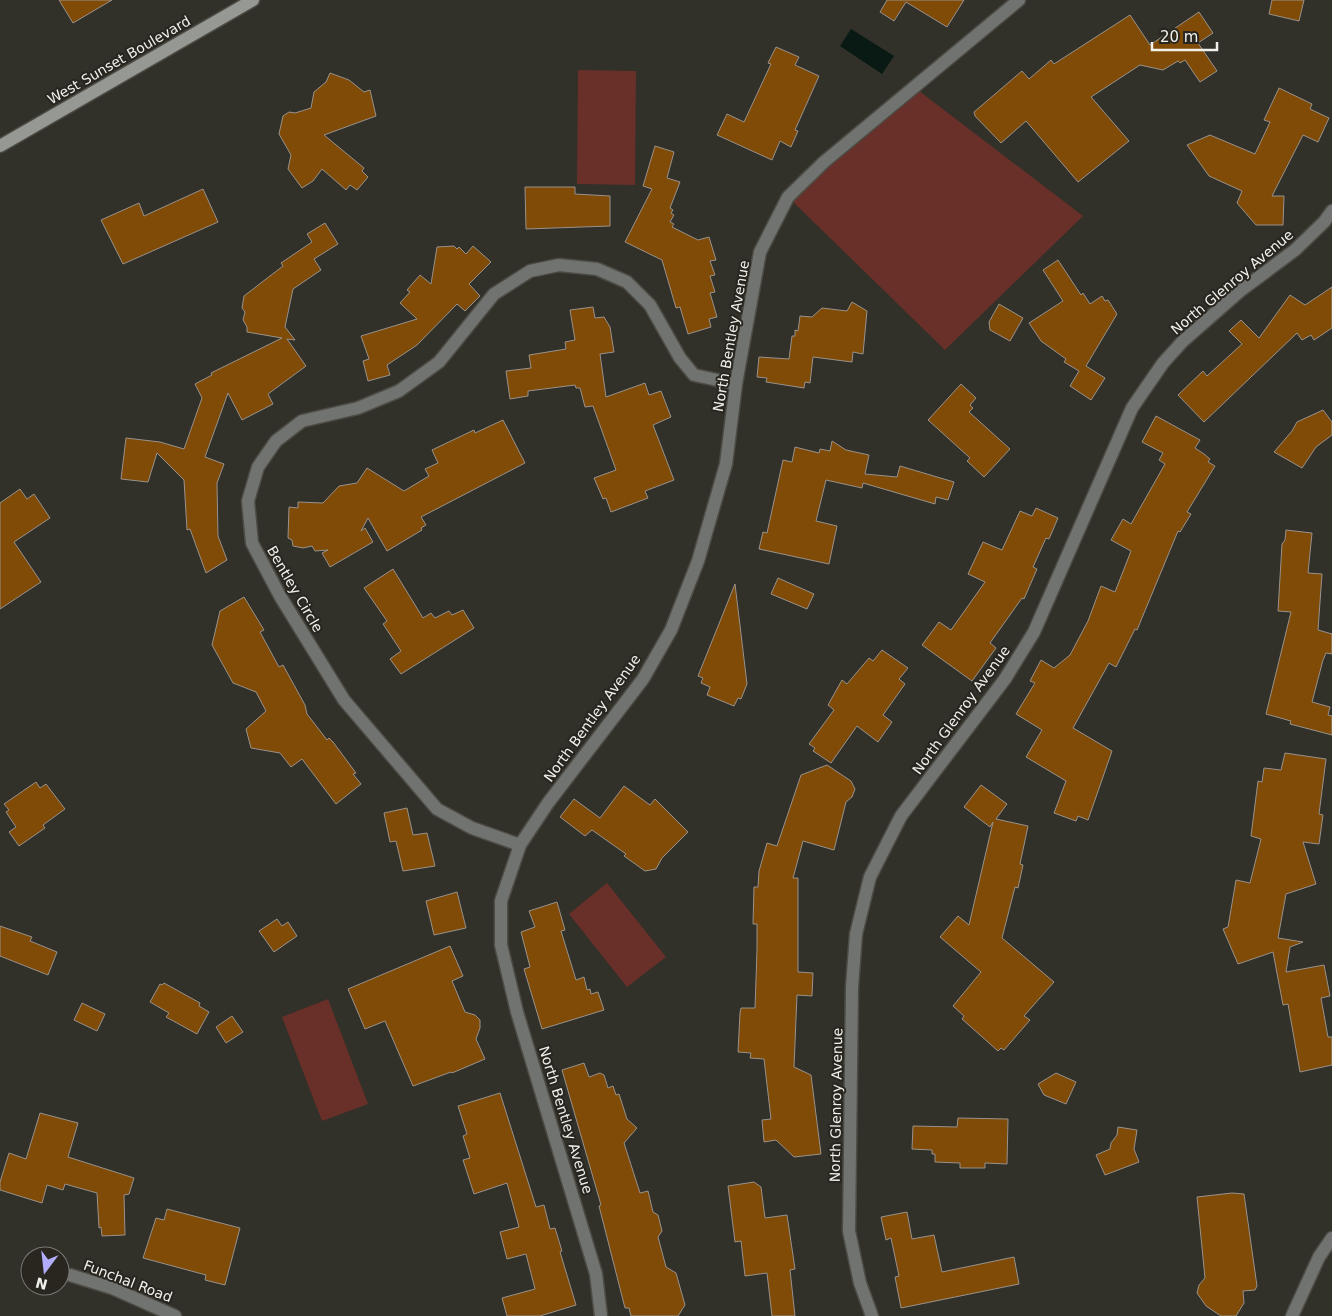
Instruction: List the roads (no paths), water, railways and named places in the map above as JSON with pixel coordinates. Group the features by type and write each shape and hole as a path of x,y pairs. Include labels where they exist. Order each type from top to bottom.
{"main road":[{"name":"West Sunset Boulevard","path":"0,146 253,0"}],"street":[{"name":"North Bentley Avenue","path":"601,1316 596,1274 518,1012 501,945 502,901 520,845 548,802 643,679 671,630 698,560 726,464 736,384 760,252 788,197 824,162 1019,0"},
{"name":"North Glenroy Avenue","path":"872,1316 860,1283 849,1231 852,987 856,934 870,877 901,816 1005,679 1034,632 1132,408 1158,370 1183,341 1240,291 1295,250 1324,222 1332,211"},
{"name":"Bentley Circle","path":"520,845 472,828 437,809 344,700 280,596 252,543 248,502 258,467 276,441 302,422 358,408 399,391 439,362 494,294 530,271 559,265 596,269 627,282 650,306 680,358 694,375 736,384"},
{"path":"1292,1316 1318,1256 1332,1238"},
{"name":"Funchal Road","path":"70,1275 112,1288 175,1316"}]}
